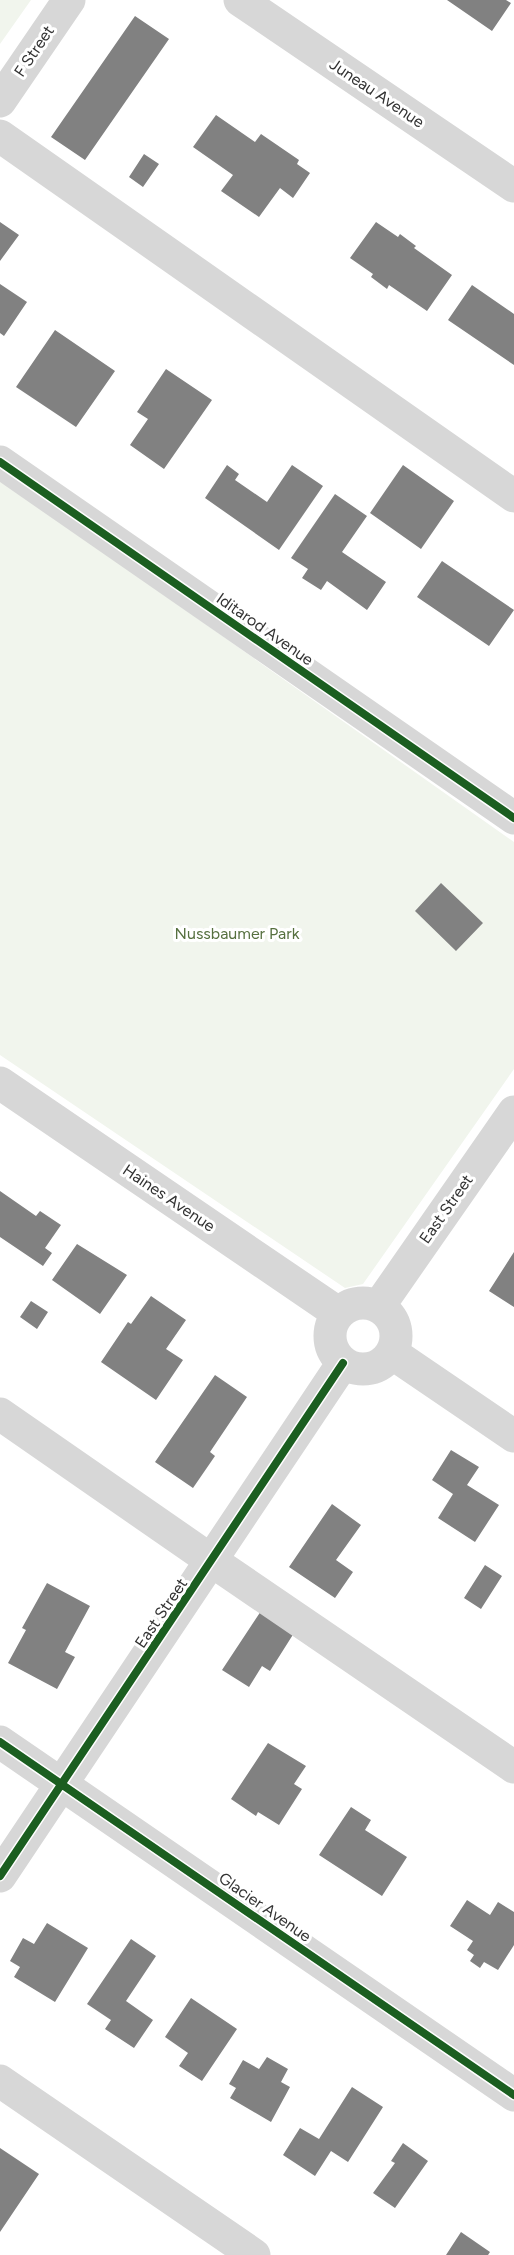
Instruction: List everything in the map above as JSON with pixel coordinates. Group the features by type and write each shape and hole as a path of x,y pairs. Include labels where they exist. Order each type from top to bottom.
{"street":[{"name":"F Street","path":"0,101 69,0"},
{"name":"Juneau Avenue","path":"240,0 514,186"},
{"path":"0,136 514,496"},
{"name":"Iditarod Avenue","path":"0,462 514,818"},
{"name":"Haines Avenue","path":"0,1083 338,1313"},
{"name":"East Street","path":"379,1306 512,1117"},
{"path":"357,1303 379,1306 393,1321 396,1343 392,1353 384,1361 365,1369 354,1368 343,1363 335,1355 330,1345 329,1334 338,1313 346,1306 357,1303"},
{"path":"392,1353 514,1436"},
{"name":"East Street","path":"0,1876 343,1363"},
{"path":"0,1414 514,1767"},
{"name":"Glacier Avenue","path":"0,1742 514,2095"},
{"path":"0,2081 254,2255"}],"green space":[{"path":"0,0 31,0 0,44"},
{"name":"Nussbaumer Park","path":"0,479 514,842 514,1069 363,1284 345,1288 0,1055"}],"building":[{"path":"447,0 506,0 511,3 492,31"},
{"path":"135,16 169,39 85,160 51,137"},
{"path":"216,115 255,142 261,134 299,160 297,164 310,173 293,198 280,188 259,217 221,191 233,175 193,147"},
{"path":"144,154 159,164 143,187 129,177"},
{"path":"0,222 19,235 0,261"},
{"path":"376,222 398,237 400,234 416,246 414,248 452,275 427,311 389,285 387,289 371,277 373,274 350,258"},
{"path":"0,284 27,302 4,336 0,333"},
{"path":"472,285 514,314 514,365 448,320"},
{"path":"55,330 115,371 76,427 16,387"},
{"path":"166,369 212,400 164,469 130,445 148,419 137,412"},
{"path":"227,465 239,474 235,480 267,502 292,465 323,486 279,550 205,498"},
{"path":"403,465 454,501 421,549 370,513"},
{"path":"335,494 367,516 342,552 386,582 367,610 327,581 321,590 302,578 308,569 291,558"},
{"path":"442,561 514,610 489,646 417,597"},
{"path":"441,883 483,923 456,951 415,911"},
{"path":"0,1191 36,1216 40,1211 61,1225 45,1248 52,1253 43,1266 0,1237"},
{"path":"77,1244 127,1275 100,1314 52,1280"},
{"path":"514,1252 514,1307 489,1291"},
{"path":"151,1296 186,1320 166,1349 183,1360 156,1400 101,1362 128,1322 131,1324"},
{"path":"31,1301 48,1312 37,1329 20,1317"},
{"path":"215,1375 247,1397 210,1452 215,1456 193,1488 155,1462"},
{"path":"451,1450 479,1467 467,1485 499,1505 475,1542 438,1518 453,1494 432,1480"},
{"path":"332,1504 361,1525 336,1560 353,1572 335,1598 289,1567"},
{"path":"485,1565 502,1576 481,1609 464,1598"},
{"path":"47,1583 90,1606 65,1652 75,1657 57,1689 8,1663 26,1630 22,1628"},
{"path":"261,1611 294,1633 270,1671 262,1666 249,1687 222,1670"},
{"path":"268,1743 306,1766 294,1784 302,1789 279,1825 258,1812 256,1816 231,1799"},
{"path":"351,1807 371,1820 365,1830 407,1857 382,1896 319,1855"},
{"path":"467,1900 490,1915 498,1902 514,1912 514,1945 498,1970 484,1962 480,1968 470,1961 474,1955 467,1950 473,1941 450,1926"},
{"path":"47,1923 88,1948 55,2002 14,1977 20,1967 10,1961 23,1938 34,1944"},
{"path":"131,1939 156,1956 126,2001 153,2020 134,2048 105,2029 111,2020 87,2004"},
{"path":"191,1998 237,2029 202,2081 179,2066 188,2053 165,2037"},
{"path":"267,2057 288,2069 281,2082 290,2087 271,2122 230,2098 236,2088 229,2084 243,2060 259,2069"},
{"path":"352,2087 383,2107 348,2162 331,2151 315,2176 283,2155 300,2128 319,2139"},
{"path":"403,2143 428,2161 395,2208 373,2193 395,2163 391,2161"},
{"path":"0,2148 39,2174 0,2232"},
{"path":"461,2232 490,2252 488,2255 446,2255"}],"cycle path":[{"path":"0,462 514,818"},
{"path":"0,1876 343,1363"},
{"path":"0,1742 514,2095"}]}
